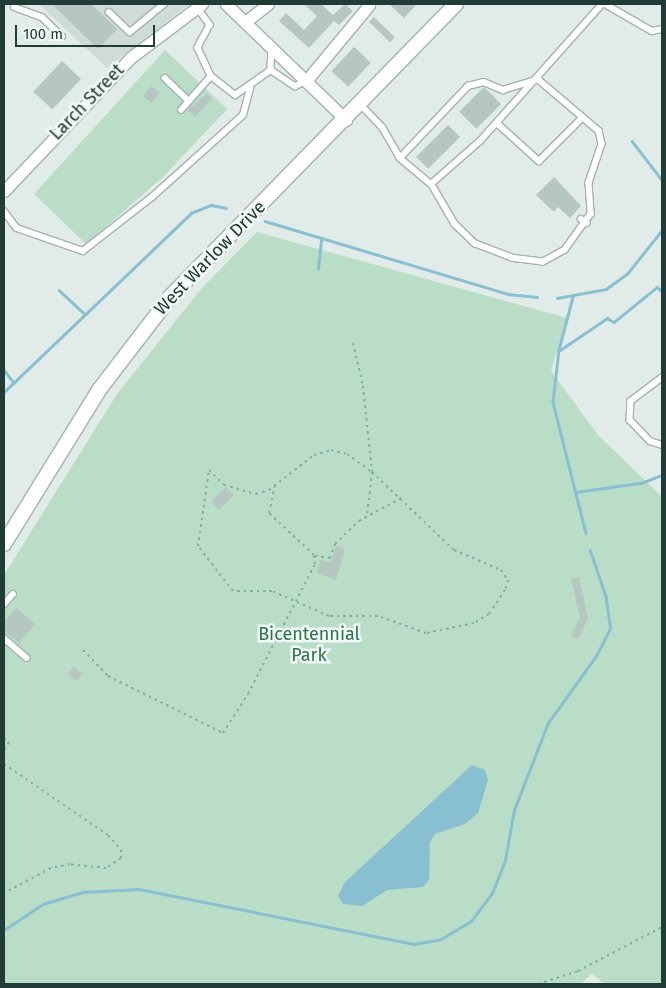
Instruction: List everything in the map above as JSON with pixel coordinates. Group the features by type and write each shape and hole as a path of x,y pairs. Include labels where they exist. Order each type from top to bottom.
{"street":[{"path":"226,4 346,120"},
{"path":"245,22 268,4"},
{"name":"West Warlow Drive","path":"4,544 99,390 145,327 200,263 361,105 456,4"},
{"name":"Larch Street","path":"4,191 130,58 200,5"},
{"path":"306,81 370,5"}],"lane":[{"path":"109,12 130,32 164,4"},
{"path":"431,184 497,123 604,4 652,31 662,29"},
{"path":"200,5 210,25 198,48 211,76 236,95 250,88 271,70 272,48"},
{"path":"14,8 42,17 62,36"},
{"path":"271,70 295,86 306,81"},
{"path":"181,110 211,76"},
{"path":"165,78 189,101"},
{"path":"400,158 468,86 484,82 503,90 538,78"},
{"path":"361,105 383,128 400,158 431,184 456,225 475,244 512,258 543,262 565,250 587,223 589,183 602,144 600,131 538,78"},
{"path":"4,212 17,228 83,251 152,197 243,115 250,88"},
{"path":"497,123 539,161 579,121"},
{"path":"581,219 587,223"},
{"path":"662,378 631,401 630,420 650,441 662,445"},
{"path":"4,604 13,594"},
{"path":"4,638 27,658"}],"path":[{"path":"353,343 363,386 372,472 367,514"},
{"path":"331,450 346,454 372,472 454,550 501,570 508,580 506,590 489,614 474,624 426,633 378,616 329,616 272,591 233,591 198,546 209,470 224,485 243,492 256,494 275,485 314,455 331,450"},
{"path":"275,485 269,513 314,555 330,558 335,544 367,514 401,498"},
{"path":"83,650 108,676 223,733 248,694 315,564 314,555"},
{"path":"4,738 8,742 4,751"},
{"path":"4,764 108,835 121,850 121,858 106,868 70,864 52,868 4,893"},
{"path":"538,984 578,971 662,927"}],"shaded area":[{"path":"39,4 189,4 107,68"}],"green space":[{"path":"165,50 227,109 163,177 86,244 34,194"},
{"name":"Bicentennial Park","path":"257,232 567,318 551,371 598,435 662,497 662,984 604,984 592,973 581,984 4,984 4,575 117,394 202,288"}],"water":[{"path":"472,765 485,770 488,780 478,813 465,824 435,834 430,842 429,880 423,887 387,890 362,906 343,904 338,896 345,882"}],"building":[{"path":"52,4 91,4 117,29 98,49"},
{"path":"304,4 321,4 333,15 345,4 353,11 339,25 334,21 309,48 279,21 286,13 304,30 317,16"},
{"path":"389,4 417,4 404,18"},
{"path":"374,17 395,37 390,42 369,22"},
{"path":"354,47 371,63 348,87 331,71"},
{"path":"62,61 81,79 52,109 33,92"},
{"path":"151,86 160,93 152,103 143,96"},
{"path":"484,87 501,104 476,129 459,112"},
{"path":"207,94 212,99 195,117 188,110"},
{"path":"448,125 460,137 428,169 416,157"},
{"path":"554,177 581,206 570,218 558,207 554,212 536,195"},
{"path":"226,487 234,495 219,510 211,502"},
{"path":"336,546 345,549 336,580 317,573 320,560 331,563"},
{"path":"579,577 588,619 578,639 571,636 580,618 571,578"},
{"path":"16,608 35,624 19,643 4,631 4,622"},
{"path":"74,667 82,674 76,681 68,674"}],"waterway":[{"path":"632,141 662,180"},
{"path":"4,392 191,213 211,205 226,208"},
{"path":"265,221 508,294 537,297"},
{"path":"557,298 606,289 627,274 662,230"},
{"path":"318,269 321,238"},
{"path":"560,350 607,318 614,322 657,287 662,291"},
{"path":"59,290 85,314"},
{"path":"573,297 559,350 553,402 586,533"},
{"path":"4,370 14,383"},
{"path":"575,492 641,483 662,475"},
{"path":"4,930 43,904 83,892 139,889 414,944 441,939 471,921 492,893 505,860 514,810 548,723 596,656 610,628 606,598 590,551"}]}
